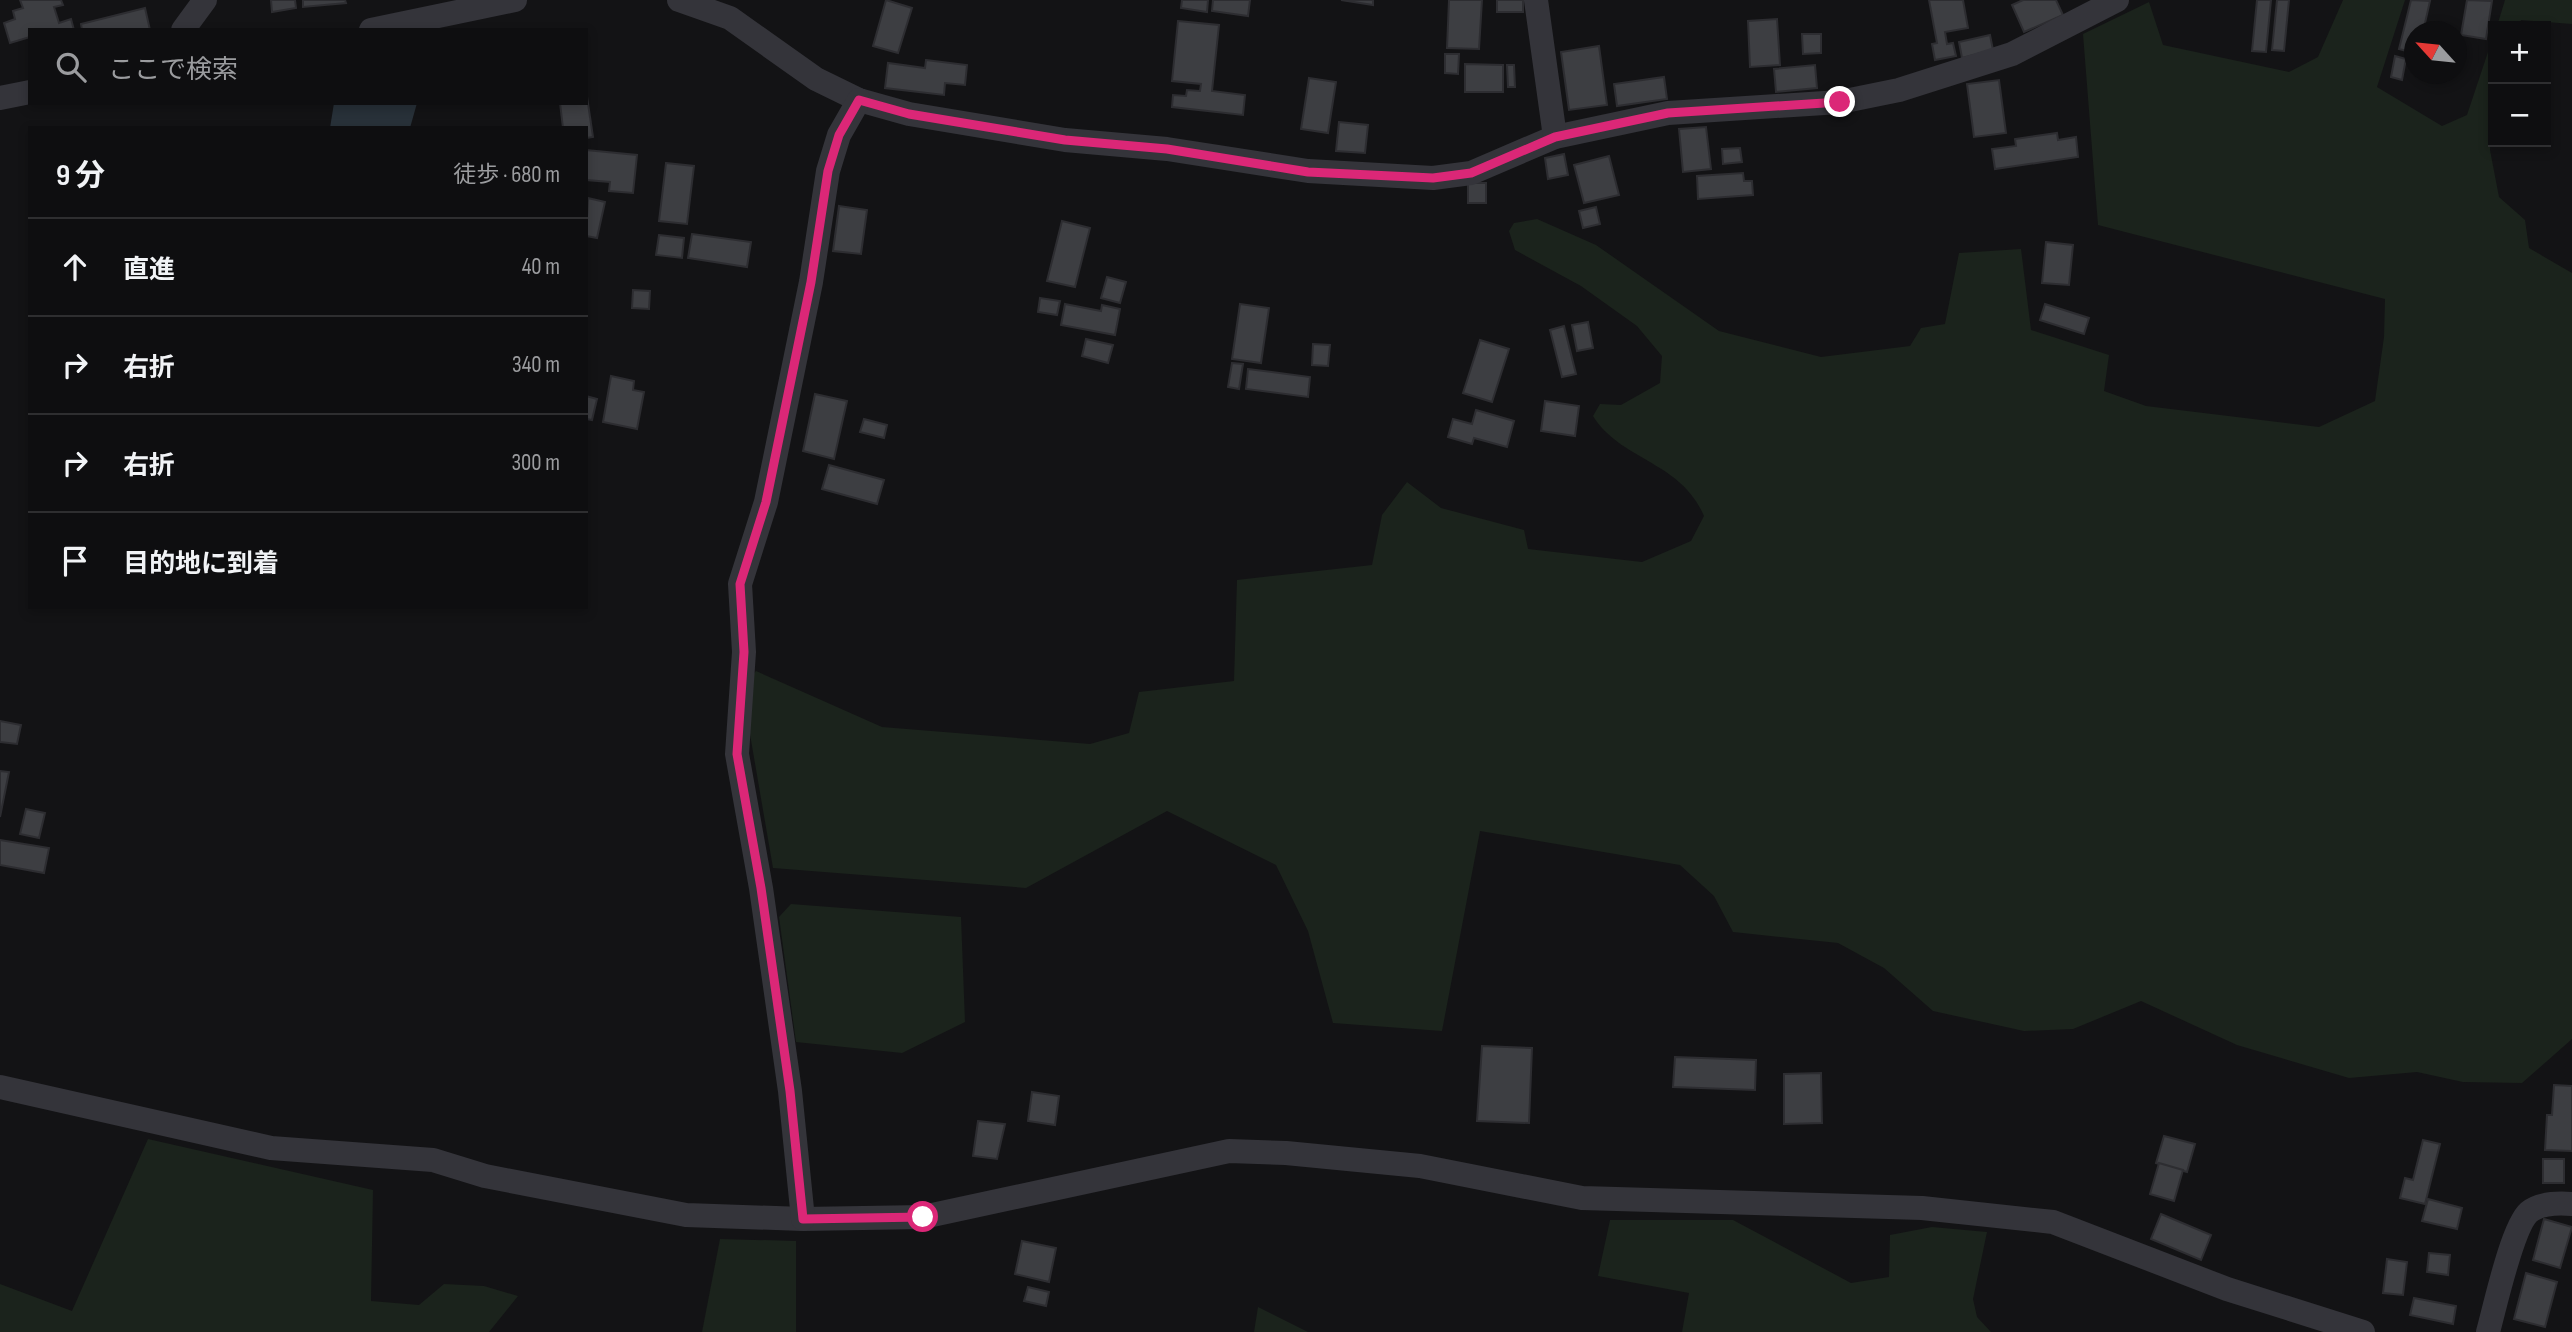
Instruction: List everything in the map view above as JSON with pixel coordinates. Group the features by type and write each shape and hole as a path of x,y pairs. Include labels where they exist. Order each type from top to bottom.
{"street":[{"path":"184,28 205,0"},
{"path":"381,28 515,0"},
{"path":"680,0 730,18 816,79 859,100 909,114 1065,140 1167,149 1308,172 1433,178 1471,173 1555,137 1668,113 1840,102 1899,90 2012,54 2117,0"},
{"path":"1536,0 1555,137"},
{"path":"0,97 28,92"},
{"path":"803,1219 783,1037 737,754 744,652 740,584 766,502 811,282 828,171 839,135 859,100"},
{"path":"0,1087 271,1147 433,1160 485,1176 686,1215 803,1219 923,1217 1229,1151 1286,1153 1420,1167 1582,1198 1922,1208 2053,1222 2227,1289 2363,1332"},
{"path":"2488,1332 2518,1230 2530,1212 2553,1203 2572,1204"}],"shaded area":[{"path":"2343,0 2405,0 2377,87 2442,126 2467,115 2488,52 2488,147 2499,197 2525,220 2529,248 2572,273 2572,1039 2522,1083 2463,1082 2417,1072 2349,1078 2237,1045 2141,1001 2073,1029 2024,1031 1933,1011 1884,968 1838,943 1733,932 1714,896 1680,865 1480,831 1442,1031 1333,1023 1308,931 1276,865 1167,811 1026,888 773,868 742,688 756,671 882,727 1090,744 1129,733 1139,692 1234,681 1237,580 1372,565 1382,515 1407,482 1441,508 1524,530 1528,549 1642,562 1691,541 1704,516 1694,498 1666,472 1619,443 1593,416 1600,404 1621,405 1660,383 1662,356 1637,326 1581,286 1515,250 1509,231 1514,223 1537,219 1596,245 1719,331 1821,357 1910,346 1921,328 1945,324 1959,253 2021,249 2031,330 2109,355 2104,391 2146,406 2319,427 2375,401 2384,337 2385,299 2098,225 2083,34 2149,2 2163,45 2289,72 2318,57"},
{"path":"2505,0 2572,0 2572,24 2551,21 2499,21"},
{"path":"334,105 416,105 411,126 330,126"},
{"path":"791,904 961,917 965,1022 902,1053 796,1042 779,917"},
{"path":"148,1139 373,1190 371,1301 419,1305 444,1284 484,1286 518,1296 489,1332 0,1332 0,1284 72,1311"},
{"path":"1610,1220 1733,1220 1851,1283 1889,1277 1890,1235 1932,1227 1987,1232 1973,1299 1977,1317 1991,1332 1682,1332 1689,1293 1598,1276"},
{"path":"720,1239 796,1241 796,1332 702,1332"},
{"path":"1258,1307 1308,1332 1254,1332"}],"building":[{"path":"20,0 61,0 63,5 54,7 59,23 71,19 73,28 28,28 28,38 10,43 4,23 15,19 13,11 23,8"},
{"path":"271,0 295,0 296,8 272,12"},
{"path":"303,0 345,0 346,3 303,7"},
{"path":"886,0 912,8 898,53 873,46"},
{"path":"1182,0 1208,0 1207,12 1181,8"},
{"path":"1213,0 1250,0 1248,16 1212,11"},
{"path":"1341,0 1373,0 1373,5"},
{"path":"1449,0 1482,0 1479,49 1447,48"},
{"path":"1497,0 1523,0 1523,12 1497,12"},
{"path":"1929,0 1963,0 1968,28 1945,32 1947,44 1953,43 1956,56 1935,60 1932,44 1937,43"},
{"path":"2023,0 2056,0 2063,15 2024,32 2012,5"},
{"path":"2257,0 2271,0 2266,52 2252,51"},
{"path":"2277,0 2289,0 2284,51 2272,50"},
{"path":"2411,0 2430,1 2425,21 2406,21"},
{"path":"2467,0 2492,1 2486,39 2467,36 2467,21 2463,21"},
{"path":"145,8 150,28 82,28 81,24"},
{"path":"1777,19 1780,65 1750,67 1748,21"},
{"path":"1178,21 1219,25 1212,91 1245,95 1243,115 1172,107 1173,95 1186,96 1187,90 1200,91 1201,84 1172,81"},
{"path":"2404,29 2404,50 2399,49"},
{"path":"1802,34 1821,34 1821,53 1803,54"},
{"path":"1990,35 1993,50 1962,58 1959,42"},
{"path":"1599,46 1607,105 1569,110 1561,52"},
{"path":"1445,54 1459,54 1458,74 1445,73"},
{"path":"2395,56 2404,58 2402,80 2391,77"},
{"path":"926,60 967,65 965,85 945,83 944,95 885,88 888,63 925,68"},
{"path":"1465,64 1503,65 1503,92 1465,92"},
{"path":"1507,65 1514,65 1515,87 1508,87"},
{"path":"1815,65 1817,88 1776,92 1774,69"},
{"path":"1664,77 1667,99 1617,106 1614,84"},
{"path":"1309,78 1336,82 1328,133 1301,129"},
{"path":"1999,80 2006,133 1974,137 1967,84"},
{"path":"588,103 593,137 588,138 588,126 563,126 560,105"},
{"path":"1339,122 1368,125 1365,153 1336,151"},
{"path":"1706,127 1711,169 1683,172 1679,129"},
{"path":"2057,133 2058,140 2076,137 2078,157 1995,169 1992,149 2016,146 2015,139"},
{"path":"1740,148 1742,162 1723,164 1722,149"},
{"path":"588,150 637,155 633,193 609,191 610,182 588,180"},
{"path":"1564,154 1568,175 1548,179 1545,158"},
{"path":"1609,156 1619,195 1584,203 1574,165"},
{"path":"666,163 694,166 687,224 659,221"},
{"path":"1743,173 1744,181 1752,181 1753,195 1698,199 1697,176"},
{"path":"1468,183 1486,183 1486,203 1468,203"},
{"path":"588,198 605,202 597,238 588,236"},
{"path":"839,206 867,210 861,254 833,251"},
{"path":"1596,207 1600,224 1583,228 1579,211"},
{"path":"1062,221 1090,228 1075,287 1047,281"},
{"path":"692,234 751,242 747,267 688,258"},
{"path":"659,235 684,238 682,258 656,255"},
{"path":"2046,242 2073,245 2069,285 2042,283"},
{"path":"1107,277 1126,282 1120,303 1101,298"},
{"path":"633,290 650,291 649,309 632,308"},
{"path":"1040,298 1060,301 1057,315 1038,312"},
{"path":"1065,304 1101,311 1102,305 1120,309 1115,335 1061,325"},
{"path":"1240,304 1269,308 1261,363 1232,359"},
{"path":"2045,304 2089,318 2084,334 2040,320"},
{"path":"1588,322 1593,348 1577,351 1572,325"},
{"path":"1564,326 1576,374 1562,377 1550,330"},
{"path":"1086,339 1113,345 1108,363 1082,356"},
{"path":"1480,340 1509,349 1492,402 1463,393"},
{"path":"1313,344 1330,345 1328,366 1312,365"},
{"path":"1232,363 1243,364 1239,389 1228,387"},
{"path":"1248,369 1310,377 1308,397 1246,389"},
{"path":"611,376 634,381 633,390 644,392 637,429 603,422"},
{"path":"815,394 847,401 834,459 803,451"},
{"path":"588,397 597,399 592,420 588,419"},
{"path":"1545,401 1579,406 1575,436 1541,431"},
{"path":"1476,410 1514,421 1507,447 1474,438 1472,444 1448,437 1453,419 1472,424"},
{"path":"864,419 887,425 884,438 860,432"},
{"path":"829,465 884,480 877,504 822,489"},
{"path":"0,721 21,725 17,744 0,742"},
{"path":"0,771 9,772 0,817"},
{"path":"26,809 45,813 39,838 20,834"},
{"path":"0,840 49,848 44,873 0,865"},
{"path":"1482,1046 1532,1048 1529,1123 1477,1121"},
{"path":"1675,1057 1756,1060 1755,1090 1673,1087"},
{"path":"1821,1073 1822,1123 1784,1124 1784,1074"},
{"path":"2554,1085 2572,1086 2572,1151 2545,1150 2547,1115 2552,1115"},
{"path":"1032,1092 1059,1096 1055,1125 1028,1121"},
{"path":"978,1121 1005,1124 997,1159 973,1156"},
{"path":"2164,1136 2195,1144 2187,1172 2156,1163"},
{"path":"2423,1140 2440,1144 2425,1204 2400,1198 2405,1178 2413,1180"},
{"path":"2543,1159 2564,1159 2564,1183 2543,1183"},
{"path":"2159,1163 2183,1170 2174,1201 2150,1194"},
{"path":"2428,1199 2462,1208 2457,1229 2422,1221"},
{"path":"2161,1214 2211,1235 2201,1260 2151,1239"},
{"path":"2544,1219 2572,1227 2560,1268 2533,1260"},
{"path":"1022,1241 1056,1248 1049,1282 1015,1274"},
{"path":"2429,1253 2450,1255 2448,1275 2427,1272"},
{"path":"2387,1259 2407,1262 2403,1295 2383,1293"},
{"path":"2526,1273 2557,1282 2545,1327 2514,1319"},
{"path":"1028,1287 1049,1292 1046,1306 1024,1301"},
{"path":"2414,1298 2456,1306 2453,1324 2410,1315"}],"route":[{"path":"923,1217 803,1219 790,1091 761,888 737,754 744,652 739,607 740,584 766,502 811,282 828,171 839,135 859,100 909,114 1065,140 1167,149 1308,172 1433,178 1471,173 1555,137 1668,113 1840,102"}]}
